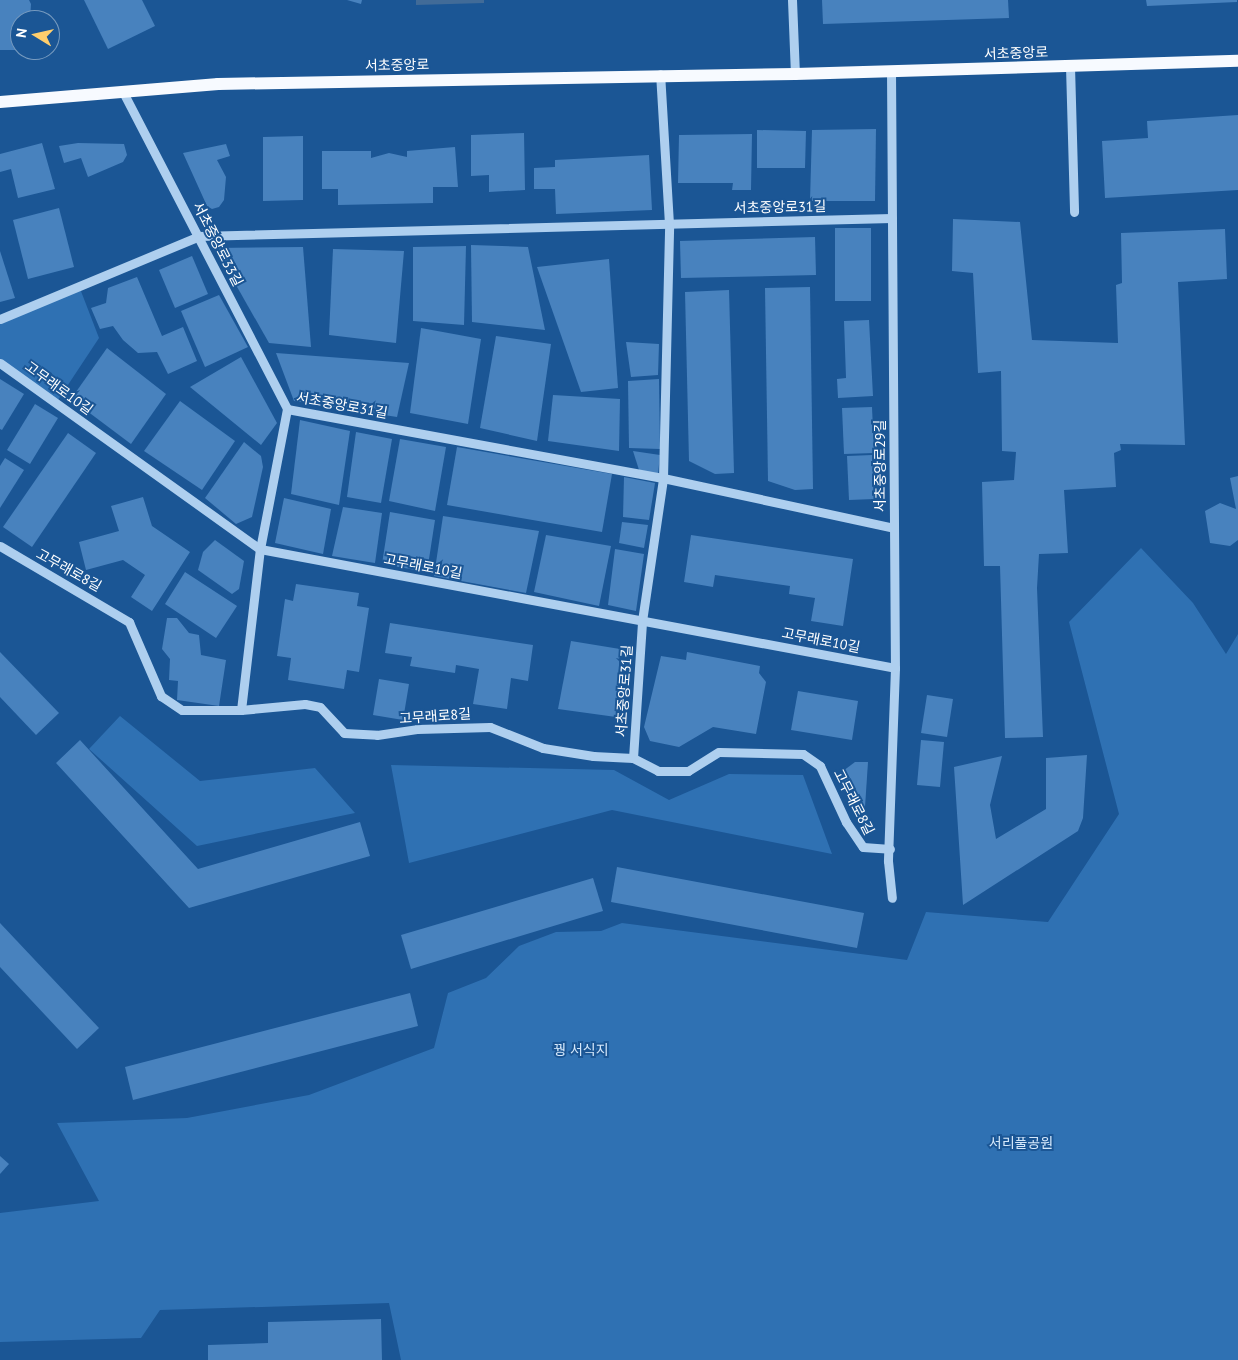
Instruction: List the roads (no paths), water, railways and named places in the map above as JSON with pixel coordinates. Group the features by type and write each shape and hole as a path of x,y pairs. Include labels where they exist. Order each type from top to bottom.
{"main road":[{"name":"서초중앙로","path":"0,102 218,84 660,74 794,74 1238,61"}],"street":[{"path":"792,0 794,74"},
{"path":"1070,66 1074,212"},
{"name":"서초중앙로29길","path":"892,71 895,668 890,850 888,861 892,898"},
{"name":"서초중앙로31길","path":"633,758 642,621 663,478 669,224 660,74"},
{"name":"서초중앙로33길","path":"123,92 199,236 286,409"},
{"name":"서초중앙로31길","path":"0,319 199,236 892,218"},
{"name":"고무래로10길","path":"0,363 260,550 895,668"},
{"name":"서초중앙로31길","path":"241,710 260,550 286,409 663,478 894,528"},
{"name":"고무래로8길","path":"0,546 129,622 161,696 182,710 241,710 274,705 320,707 344,733 377,735 417,728 490,727 543,748 593,756 633,758 658,771 688,771 719,752 803,754 820,766 846,822 863,847 890,850"}],"park label":[{"name":"꿩 서식지","path":"581,1050"},
{"name":"서리풀공원","path":"1021,1143"}]}
